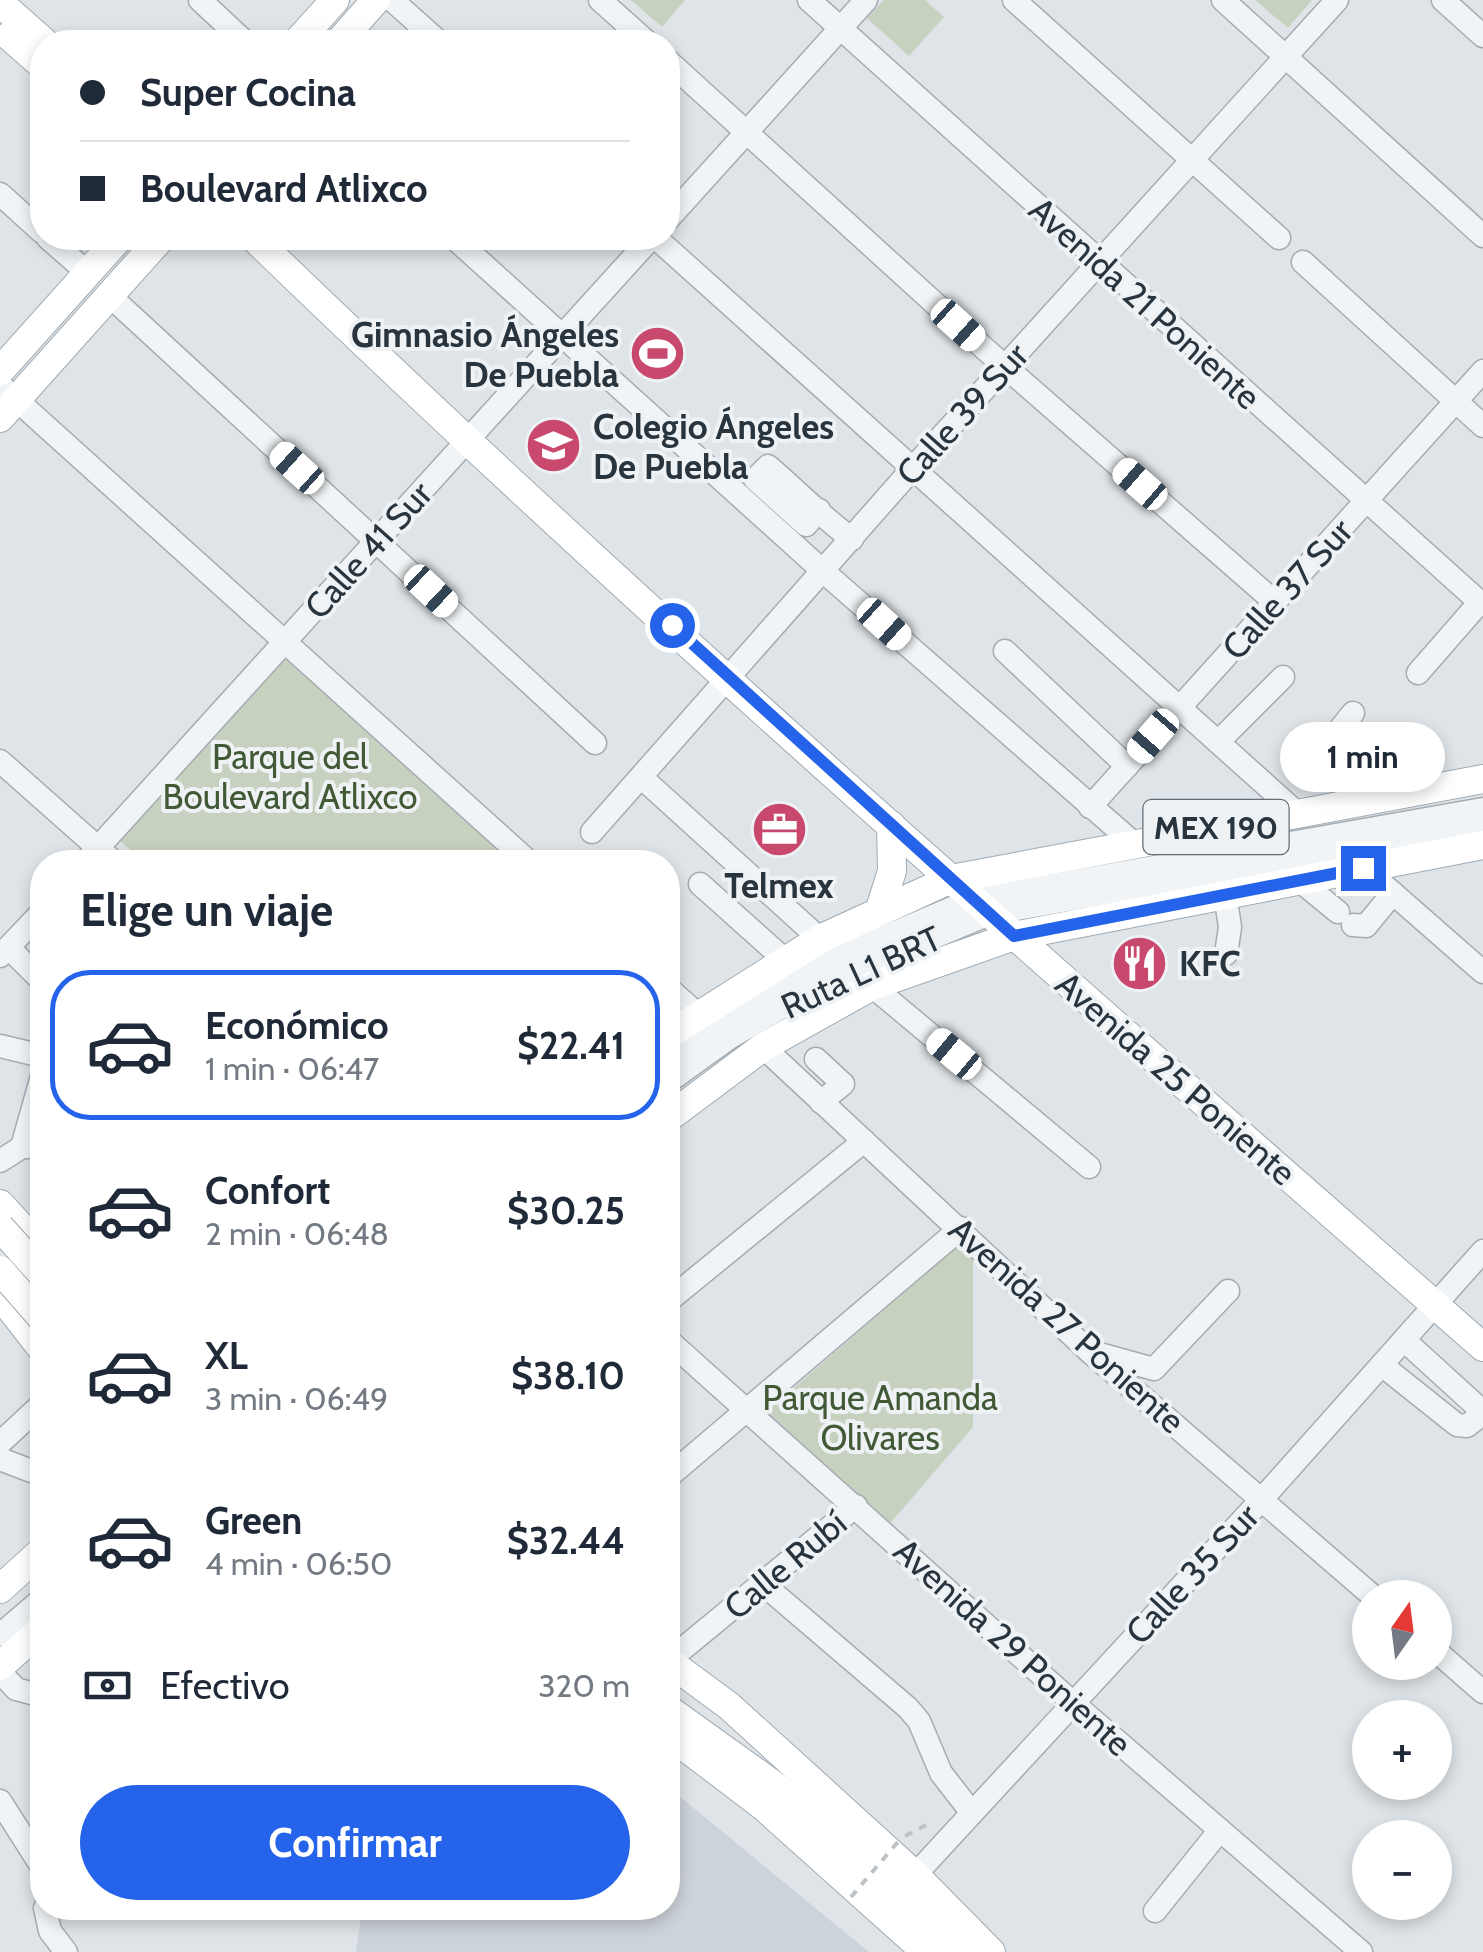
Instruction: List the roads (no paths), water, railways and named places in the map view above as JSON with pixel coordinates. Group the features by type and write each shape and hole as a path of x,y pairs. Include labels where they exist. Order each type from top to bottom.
{"main road":[{"path":"308,30 335,0"},
{"path":"350,30 376,0"},
{"path":"0,3 30,30"},
{"path":"0,28 30,55"},
{"path":"0,372 109,250"},
{"path":"6,401 111,297 151,250"},
{"name":"Avenida 25 Poniente","path":"266,250 466,442 981,907 1435,1312 1483,1346"},
{"name":"MEX 190","path":"680,1026 820,939 950,879 1483,779"},
{"path":"879,912 892,871 891,825"},
{"name":"MEX 190","path":"680,1109 762,1046 872,986 1014,936 1483,845"},
{"path":"0,1204 30,1237"},
{"path":"0,1227 30,1261"},
{"path":"30,1251 0,1270 30,1304"},
{"path":"0,1295 30,1333"},
{"path":"0,1589 30,1562"},
{"path":"0,1669 30,1640"},
{"path":"680,1670 729,1706 787,1778"},
{"path":"680,1693 991,1952"},
{"path":"680,1715 787,1778"},
{"path":"680,1743 763,1806 926,1952"},
{"path":"906,1884 960,1952"}],"street":[{"path":"200,0 232,30"},
{"path":"392,0 426,30"},
{"path":"600,0 634,30"},
{"name":"Avenida 21 Poniente","path":"809,0 1482,603"},
{"path":"680,206 866,0"},
{"path":"1014,0 1279,238"},
{"path":"1223,0 1481,227"},
{"name":"Calle 39 Sur","path":"592,832 1098,261 1337,0"},
{"path":"1443,0 1483,36"},
{"path":"680,72 1004,366 1276,603"},
{"path":"0,194 30,221"},
{"path":"62,250 89,274"},
{"path":"467,250 1131,842"},
{"name":"Calle 41 Sur","path":"106,850 285,642 643,250"},
{"path":"668,250 1297,813"},
{"path":"1304,262 1483,426"},
{"path":"111,297 595,743"},
{"name":"Calle 37 Sur","path":"1090,807 1483,370"},
{"path":"6,401 285,642 516,850"},
{"path":"819,510 852,539"},
{"path":"1418,673 1482,603"},
{"path":"1005,651 1127,766"},
{"path":"1218,742 1283,677"},
{"path":"1354,713 1336,734 1333,747 1375,798"},
{"path":"0,760 91,850"},
{"path":"641,777 820,939"},
{"name":"Ruta L1 BRT","path":"680,1048 811,968 981,907 1483,809"},
{"name":"Ruta L1 BRT","path":"680,1073 728,1038 820,986 981,907 1483,826"},
{"path":"1363,868 1483,972"},
{"path":"1299,880 1346,918 1366,926 1393,893"},
{"path":"700,884 785,960"},
{"path":"1225,894 1230,928 1226,954"},
{"path":"30,925 5,952 30,972"},
{"path":"872,986 1089,1167"},
{"path":"680,999 696,1013"},
{"path":"0,1046 30,1053"},
{"name":"Avenida 27 Poniente","path":"762,1046 1090,1352 1355,1580"},
{"path":"816,1059 850,1090 822,1102"},
{"path":"680,1291 864,1142"},
{"path":"0,1162 30,1148"},
{"path":"680,1468 961,1228"},
{"name":"Calle 35 Sur","path":"906,1884 1386,1369 1483,1251"},
{"path":"1090,1352 1154,1368 1228,1291"},
{"path":"1435,1312 1483,1362"},
{"path":"1386,1369 1462,1426 1483,1413 1408,1343"},
{"name":"Avenida 29 Poniente","path":"680,1351 1073,1703 1361,1952"},
{"path":"0,1443 30,1415"},
{"path":"0,1459 30,1470"},
{"name":"Calle Rubí","path":"680,1651 856,1506"},
{"path":"0,1603 30,1578"},
{"path":"763,1584 908,1708 919,1721 941,1773 972,1813"},
{"path":"0,1635 30,1609"},
{"path":"1452,1665 1483,1692"},
{"path":"0,1669 16,1689 30,1693"},
{"path":"0,1801 30,1848"},
{"path":"1154,1911 1220,1830"},
{"path":"48,1920 50,1931 66,1952"}],"place":[{"name":"Gimnasio Ángeles De Puebla","path":"658,354"},
{"name":"Colegio Ángeles De Puebla","path":"554,446"},
{"name":"Telmex","path":"779,829"},
{"name":"KFC","path":"1140,963"}],"park label":[{"name":"Parque del Boulevard Atlixco","path":"290,776"},
{"name":"Parque Amanda Olivares","path":"880,1417"}]}
